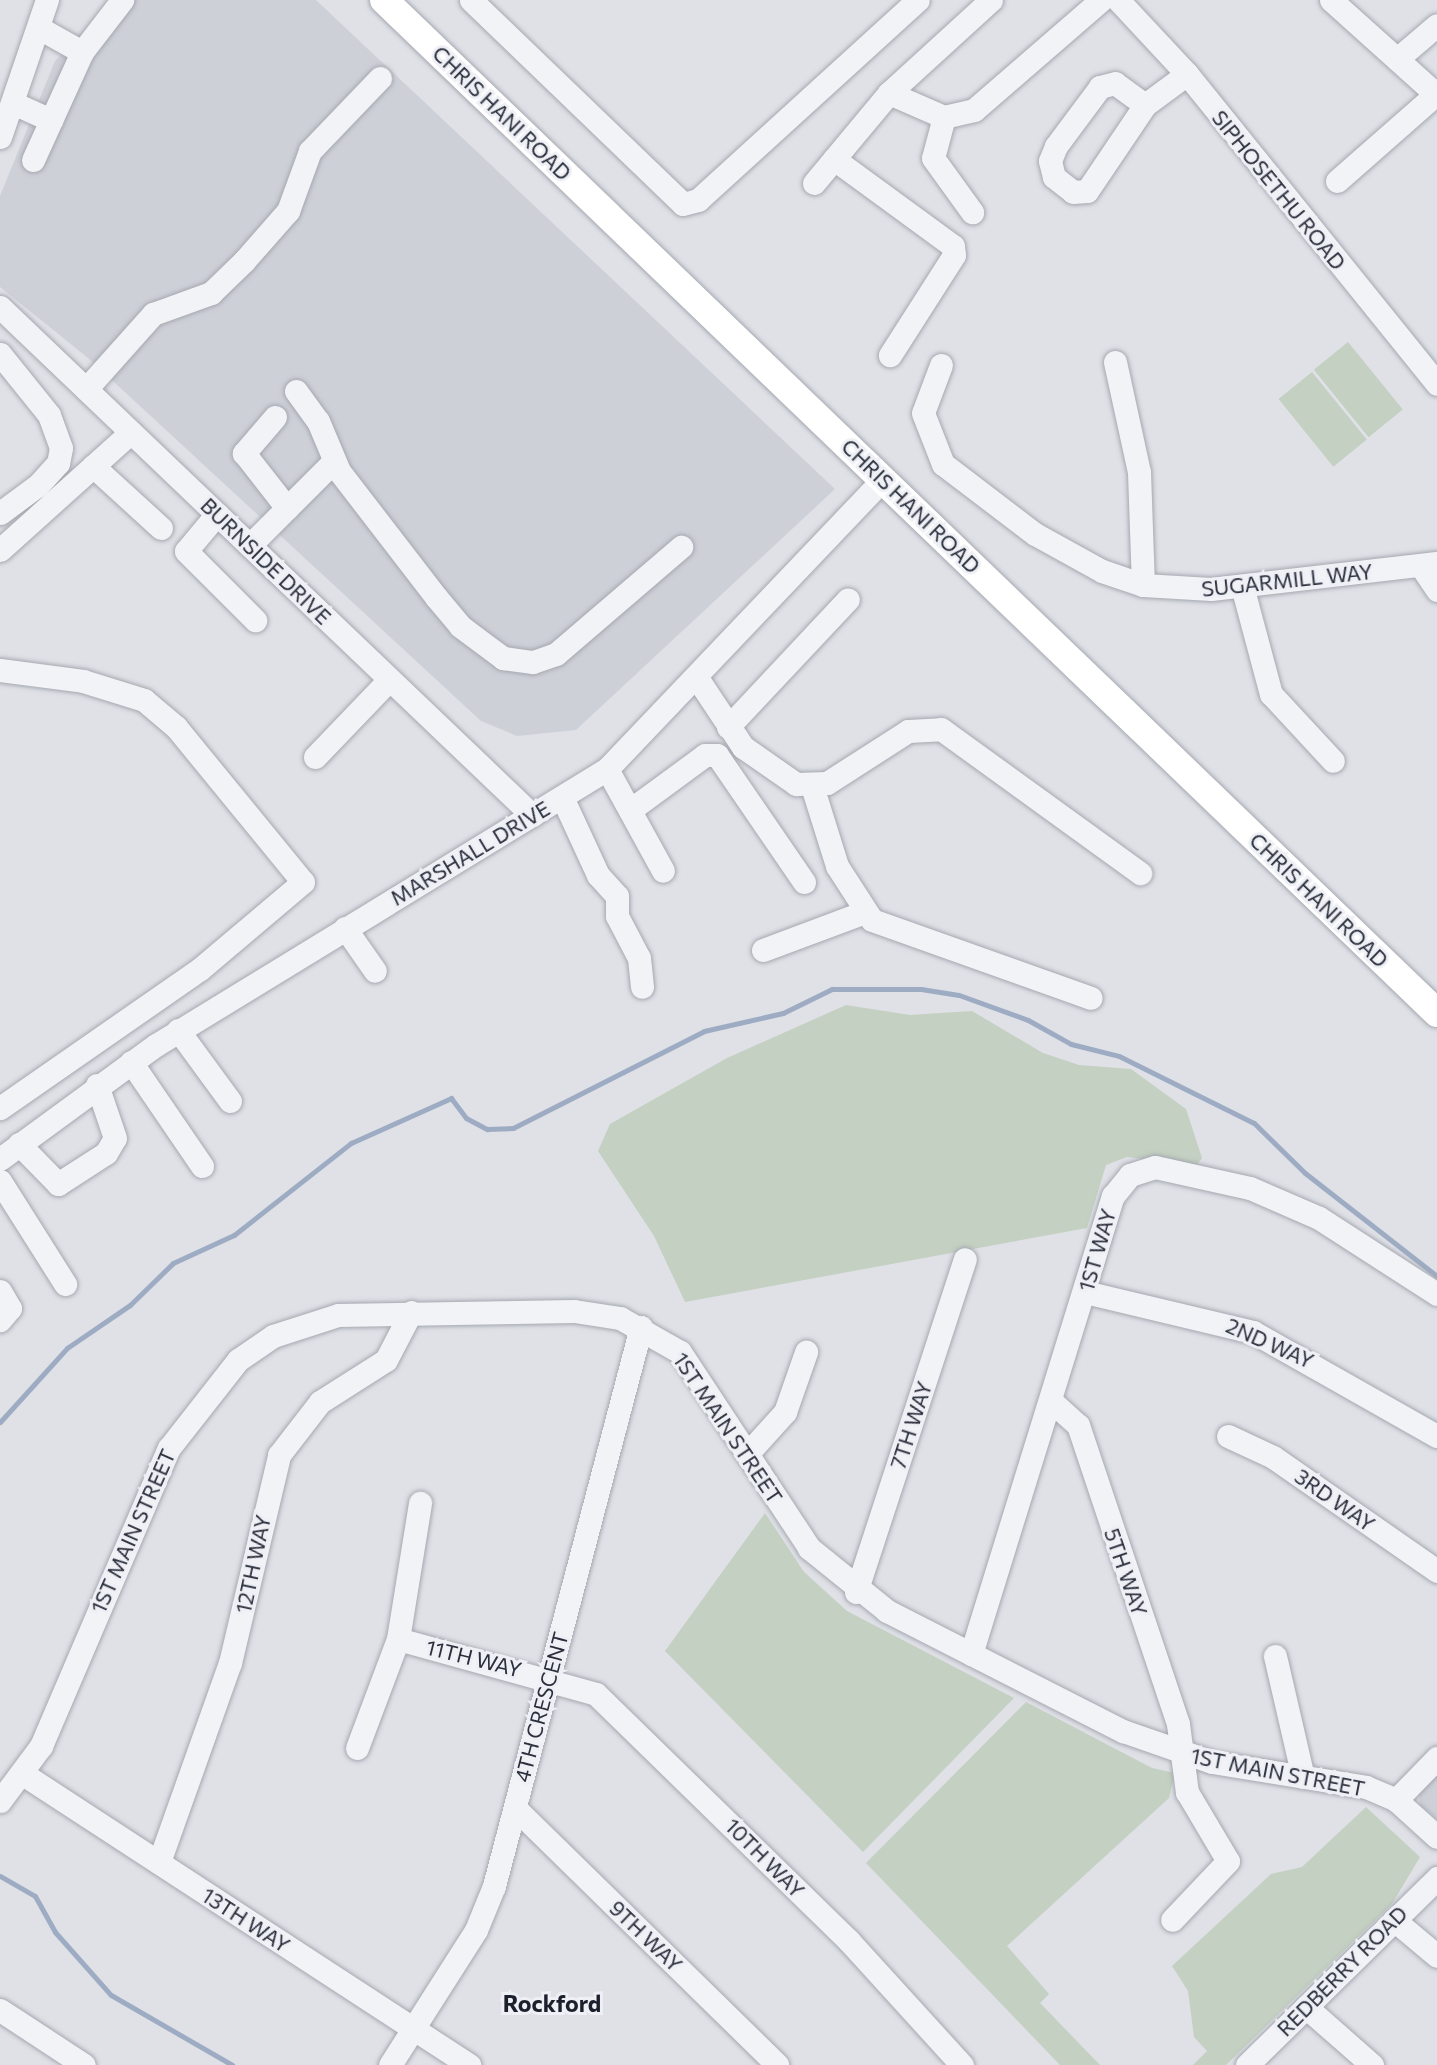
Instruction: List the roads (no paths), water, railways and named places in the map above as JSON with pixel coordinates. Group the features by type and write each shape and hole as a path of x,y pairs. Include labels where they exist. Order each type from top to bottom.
{"main road":[{"name":"CHRIS HANI ROAD","path":"384,0 1437,1013"}],"street":[{"path":"1,133 41,29 47,0"},
{"path":"33,160 82,52 122,0"},
{"path":"471,0 682,204 698,200 918,0"},
{"path":"814,183 889,93 991,0"},
{"path":"889,93 944,117 974,110 1101,0"},
{"name":"SIPHOSETHU ROAD","path":"1118,0 1187,74 1437,384"},
{"path":"1331,0 1437,95 1338,181"},
{"path":"1397,59 1437,25"},
{"path":"41,29 82,52"},
{"path":"1145,105 1115,83 1100,87 1056,146 1050,161 1054,177 1073,192 1087,191 1145,105 1187,74"},
{"path":"86,389 153,314 211,293 244,261 288,211 310,151 380,78"},
{"path":"13,103 51,120"},
{"path":"944,117 933,158 972,212"},
{"path":"834,159 953,246 890,355"},
{"name":"BURNSIDE DRIVE","path":"0,307 250,545 388,681 533,815"},
{"path":"0,355 49,415 61,448 58,463 38,485 0,513"},
{"path":"1115,362 1139,472 1143,584"},
{"name":"SUGARMILL WAY","path":"941,365 923,413 943,464 1063,553 1143,584 1242,586 1429,565"},
{"path":"296,391 318,421 333,461 460,626 517,663 556,654 681,547"},
{"path":"275,417 244,453 287,508"},
{"path":"0,550 131,432"},
{"path":"250,545 333,461"},
{"path":"93,466 161,528"},
{"name":"MARSHALL DRIVE","path":"0,1159 97,1085 178,1030 607,769 697,678 883,479"},
{"path":"217,514 186,551 255,620"},
{"path":"1429,565 1437,590"},
{"path":"1242,586 1271,694 1333,761"},
{"path":"728,727 848,599"},
{"path":"0,670 83,681 144,700 176,727 303,882 200,969 0,1108"},
{"path":"697,678 728,727 764,765 812,786 837,866 862,913"},
{"path":"315,757 388,681"},
{"path":"812,786 908,731 941,729 1140,873"},
{"path":"630,810 705,755 717,755 804,882"},
{"path":"607,769 663,871"},
{"path":"562,797 597,875 617,896 617,916 639,958 642,987"},
{"path":"763,950 862,913 1091,998"},
{"path":"345,928 374,971"},
{"path":"178,1030 230,1101"},
{"path":"131,1062 202,1166"},
{"path":"19,1144 58,1184 106,1153 115,1138 97,1085"},
{"name":"1ST WAY","path":"971,1654 1086,1292 1113,1196 1130,1175 1155,1167 1280,1199 1437,1294"},
{"path":"0,1181 65,1284"},
{"name":"7TH WAY","path":"856,1592 965,1259"},
{"path":"0,1291 10,1308 0,1320"},
{"name":"2ND WAY","path":"1086,1292 1253,1332 1437,1436"},
{"name":"1ST MAIN STREET","path":"0,1801 23,1774 56,1713 136,1513 169,1448 214,1383 273,1336 308,1321 411,1312 601,1312 641,1327 680,1352 808,1548 856,1592 971,1654 1184,1755 1303,1777 1341,1781 1396,1800 1437,1837"},
{"name":"12TH WAY","path":"159,1862 230,1663 279,1455 320,1402 386,1360 411,1312"},
{"name":"4TH CRESCENT","path":"390,2065 486,1909 641,1327"},
{"path":"747,1454 786,1412 806,1352"},
{"name":"5TH WAY","path":"1051,1401 1079,1425 1184,1755 1188,1792 1228,1861 1172,1920"},
{"name":"3RD WAY","path":"1228,1436 1273,1457 1437,1571"},
{"name":"11TH WAY","path":"357,1748 398,1639 419,1503"},
{"name":"11TH WAY","path":"398,1639 550,1676"},
{"path":"1275,1656 1303,1777"},
{"name":"10TH WAY","path":"550,1676 583,1686 612,1708 849,1941 962,2065"},
{"path":"1396,1800 1437,1758"},
{"name":"13TH WAY","path":"23,1774 469,2065"},
{"name":"9TH WAY","path":"515,1808 777,2065"},
{"name":"REDBERRY ROAD","path":"1247,2065 1437,1878"},
{"path":"1394,1920 1437,1956"},
{"path":"1306,2007 1372,2065"},
{"path":"0,2010 83,2065"}],"waterway":[{"path":"0,1422 67,1348 130,1305 173,1263 234,1235 351,1143 451,1098 466,1118 487,1129 513,1128 704,1031 783,1013 832,989 921,989 959,995 1028,1020 1071,1044 1119,1056 1254,1123 1305,1173 1437,1276"},
{"path":"0,1876 35,1896 55,1932 111,1995 232,2065"}],"district":[{"name":"Rockford","path":"552,2003"}]}
